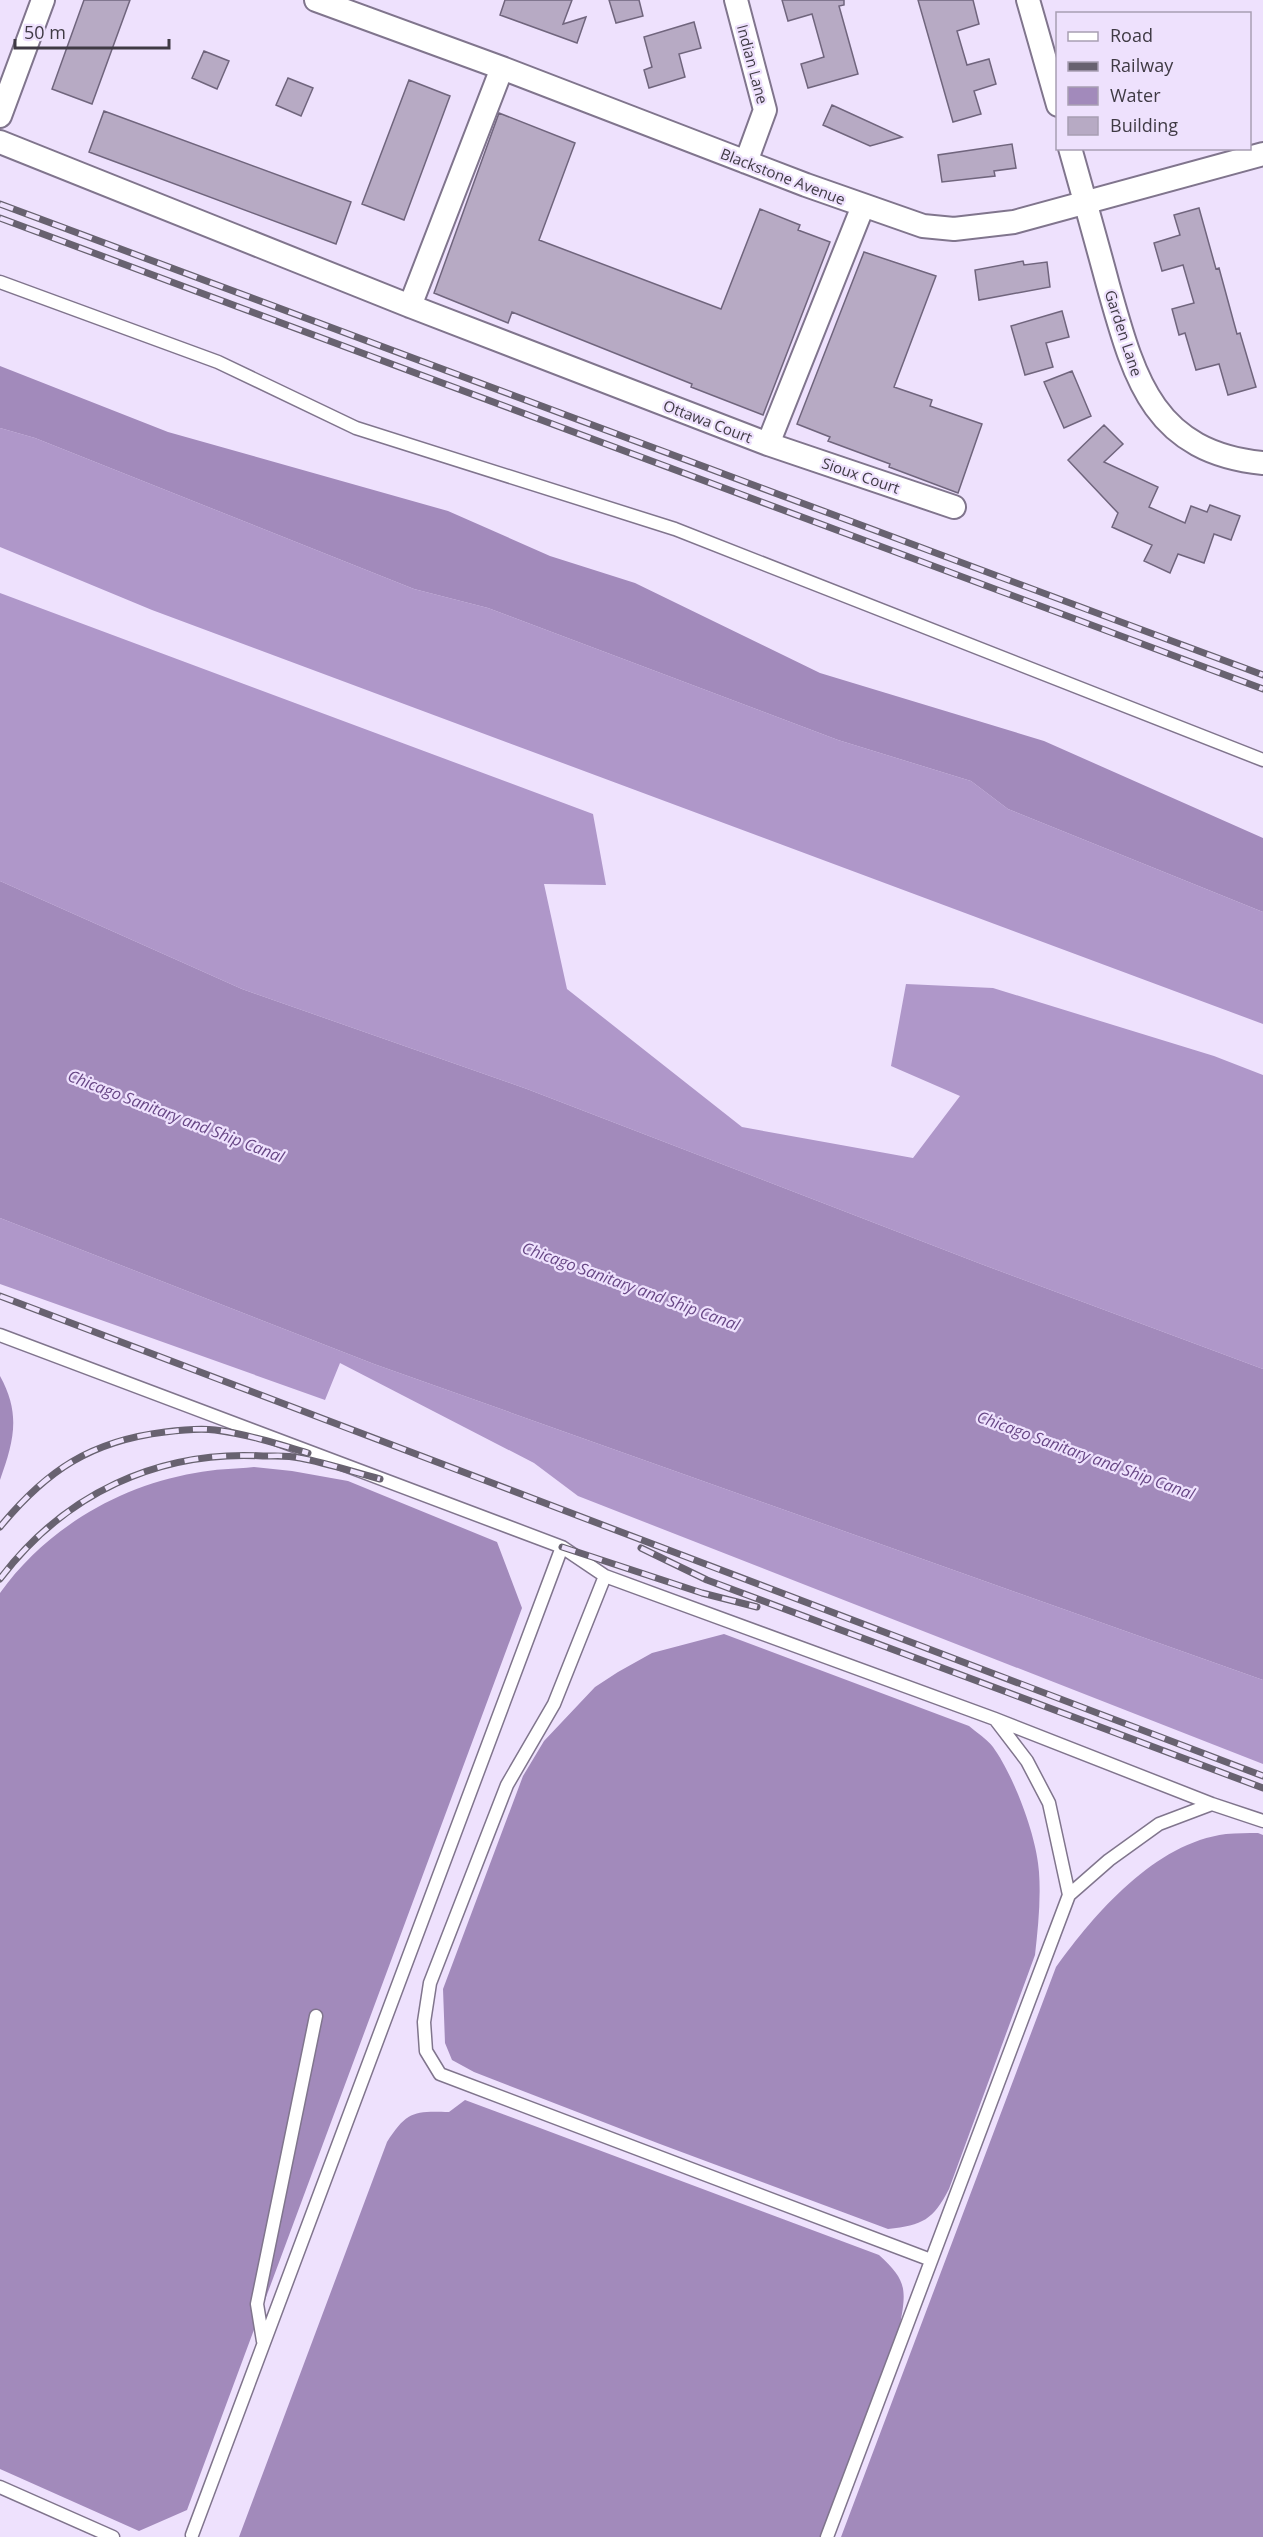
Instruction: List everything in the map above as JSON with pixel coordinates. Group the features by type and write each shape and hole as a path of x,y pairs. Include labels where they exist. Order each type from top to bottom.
{"street":[{"path":"0,116 43,0"},
{"name":"Blackstone Avenue","path":"316,0 502,68 862,206 923,226 954,229 1014,222 1263,154"},
{"name":"Indian Lane","path":"736,0 765,110 746,162"},
{"path":"1028,0 1056,98"},
{"path":"410,306 502,68"},
{"name":"Ottawa Court","path":"0,142 410,306 768,444 862,206"},
{"name":"Garden Lane","path":"1071,150 1133,368 1149,398 1172,425 1196,443 1228,457 1263,463"},
{"name":"Sioux Court","path":"768,444 954,507"}],"lane":[{"path":"0,282 218,362 356,428 675,529 1263,760"},
{"path":"0,1335 562,1547 605,1576 995,1719 1212,1804 1263,1821"},
{"path":"191,2536 562,1547"},
{"path":"605,1576 554,1704 507,1785 429,1983 424,2022 426,2051 440,2074 931,2260"},
{"path":"995,1719 1027,1761 1049,1803 1069,1895"},
{"path":"827,2537 1069,1895 1109,1860 1159,1824 1212,1804"},
{"path":"263,2345 257,2304 316,2016"},
{"path":"0,2487 113,2537"}],"shaded area":[{"path":"0,428 35,438 414,589 488,608 838,740 971,781 1008,809 1263,912 1263,1024 152,610 0,547"},
{"path":"0,593 593,814 606,885 544,884 567,989 742,1127 913,1158 960,1096 891,1066 906,984 993,988 1214,1056 1263,1075 1263,1369 981,1264 527,1089 242,989 0,881"},
{"path":"0,1218 374,1364 1263,1680 1263,1764 578,1496 534,1463 340,1363 325,1400 0,1284"}],"water":[{"path":"0,366 168,432 448,511 550,556 635,583 820,673 1044,741 1263,838 1263,912 1008,809 971,781 838,740 488,608 414,589 35,438 0,428"},
{"name":"Chicago Sanitary and Ship Canal","path":"0,881 242,989 527,1089 981,1264 1263,1369 1263,1680 374,1364 0,1218"},
{"path":"0,1376 11,1403 13,1428 9,1453 0,1480"},
{"path":"254,1467 348,1481 497,1542 522,1608 187,2510 139,2531 0,2469 0,1593 18,1570 61,1531 111,1500 166,1479 202,1472"},
{"path":"724,1634 969,1726 991,1744 1001,1759 1029,1825 1040,1882 1035,1955 949,2189 938,2208 918,2223 888,2229 660,2144 474,2072 452,2060 445,2043 443,1989 523,1776 544,1741 595,1687 618,1672 652,1653"},
{"path":"1258,1833 1263,1835 1263,2537 841,2537 1056,1967 1108,1904 1151,1866 1175,1851 1200,1840 1226,1834"},
{"path":"465,2100 879,2255 895,2271 904,2293 900,2325 820,2537 239,2537 387,2142 400,2124 412,2115 449,2112"}],"building":[{"path":"84,0 130,0 92,104 52,89"},
{"path":"505,0 572,0 563,24 586,17 577,43 500,15"},
{"path":"609,0 639,0 643,16 616,23"},
{"path":"782,0 844,0 844,5 839,6 858,74 808,88 801,64 824,57 812,14 788,21"},
{"path":"918,0 973,0 979,24 957,31 967,65 989,59 996,84 974,91 981,114 953,122"},
{"path":"694,22 701,48 679,54 685,77 649,88 644,70 652,67 644,37"},
{"path":"204,51 229,61 217,89 192,78"},
{"path":"288,78 313,88 301,116 276,105"},
{"path":"409,80 450,96 404,220 362,204"},
{"path":"832,105 902,137 870,146 823,125"},
{"path":"104,111 351,202 336,244 89,152"},
{"path":"499,113 575,143 539,240 721,309 760,209 800,225 798,230 830,242 763,415 512,312 508,323 434,293"},
{"path":"1012,144 1016,168 994,171 995,176 942,182 938,155"},
{"path":"1199,208 1216,269 1219,268 1237,334 1240,333 1256,387 1228,395 1219,364 1196,370 1185,333 1179,335 1172,309 1194,303 1183,265 1162,271 1154,243 1180,235 1174,215"},
{"path":"864,252 936,276 894,387 932,400 930,406 982,424 958,493 828,441 830,437 797,424"},
{"path":"1023,261 1024,265 1047,262 1050,287 979,300 975,270"},
{"path":"1062,311 1069,337 1046,343 1053,367 1025,375 1011,326"},
{"path":"1072,371 1091,416 1064,428 1044,382"},
{"path":"1104,425 1123,444 1104,462 1158,487 1149,507 1185,523 1191,506 1207,512 1210,505 1240,516 1231,540 1214,534 1204,563 1178,554 1170,573 1144,561 1152,545 1112,527 1118,513 1068,460"}],"railway":[{"path":"0,204 1263,675"},
{"path":"0,218 1263,689"},
{"path":"0,1296 1263,1776"},
{"path":"0,1527 35,1489 53,1474 93,1451 139,1436 184,1430 215,1430 251,1437 308,1453"},
{"path":"0,1579 25,1549 53,1523 84,1501 116,1483 151,1470 187,1461 224,1456 286,1456 320,1462 380,1479"},
{"path":"562,1547 702,1593 757,1607"},
{"path":"641,1548 707,1580 1263,1788"}]}
